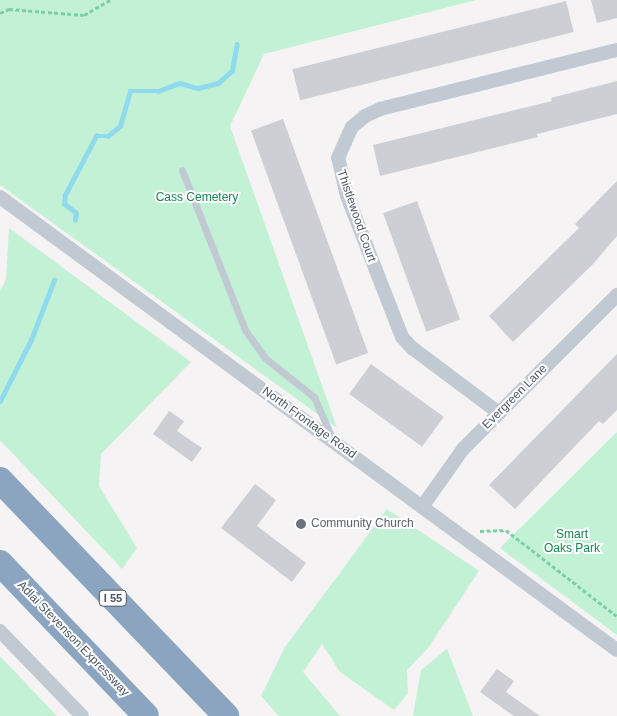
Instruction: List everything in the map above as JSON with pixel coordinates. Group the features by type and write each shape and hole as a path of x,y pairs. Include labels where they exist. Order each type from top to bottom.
{"highway":[{"name":"I 55","path":"0,480 226,716"},
{"name":"Adlai Stevenson Expressway","path":"0,563 146,716"}],"street":[{"name":"Thistlewood Court","path":"499,413 412,348 402,337 347,196 338,158 352,128 365,116 380,109 617,50"},
{"name":"North Frontage Road","path":"0,197 617,650"},
{"name":"Evergreen Lane","path":"422,507 457,456 617,295"},
{"path":"0,631 82,716"}],"lane":[{"path":"182,170 245,330 265,358 314,397 333,441"}],"path":[{"path":"0,13 9,9 84,15 110,0"},
{"path":"459,534 506,530 617,616"}],"green space":[{"name":"Cass Cemetery","path":"0,0 476,0 264,54 230,126 337,428 0,185"},
{"path":"9,228 191,362 101,454 99,486 137,548 122,569 0,440 0,291 6,280"},
{"name":"Smart Oaks Park","path":"617,432 617,635 500,548"},
{"path":"387,509 479,571 428,648 407,670 408,693 394,710 340,672 322,644 303,672 340,716 279,716 261,696 285,647"},
{"path":"447,649 473,716 413,716 421,670"},
{"path":"0,656 57,716 0,716"}],"building":[{"path":"591,0 617,0 617,18 597,23"},
{"path":"566,1 574,32 300,100 292,69"},
{"path":"617,81 617,114 537,134 538,137 380,176 373,145 552,101 551,98"},
{"path":"283,119 368,353 336,365 251,131"},
{"path":"617,181 617,236 593,264 513,342 489,316 579,228 575,224"},
{"path":"417,201 460,319 426,332 383,213"},
{"path":"617,354 617,410 603,424 599,421 515,509 489,485"},
{"path":"371,364 444,417 422,447 349,394"},
{"path":"169,411 184,421 177,431 202,448 192,462 153,434"},
{"path":"255,484 276,500 257,526 306,563 292,582 221,528"},
{"path":"497,669 514,681 506,692 540,716 514,716 480,692"}],"waterway":[{"path":"75,220 76,213 64,204 65,195 96,136 108,136 120,126 130,91 158,91 180,83 198,88 218,83 232,71 237,44"},
{"path":"0,401 31,340 54,280"}],"place":[{"name":"Community Church","path":"301,524"}]}
